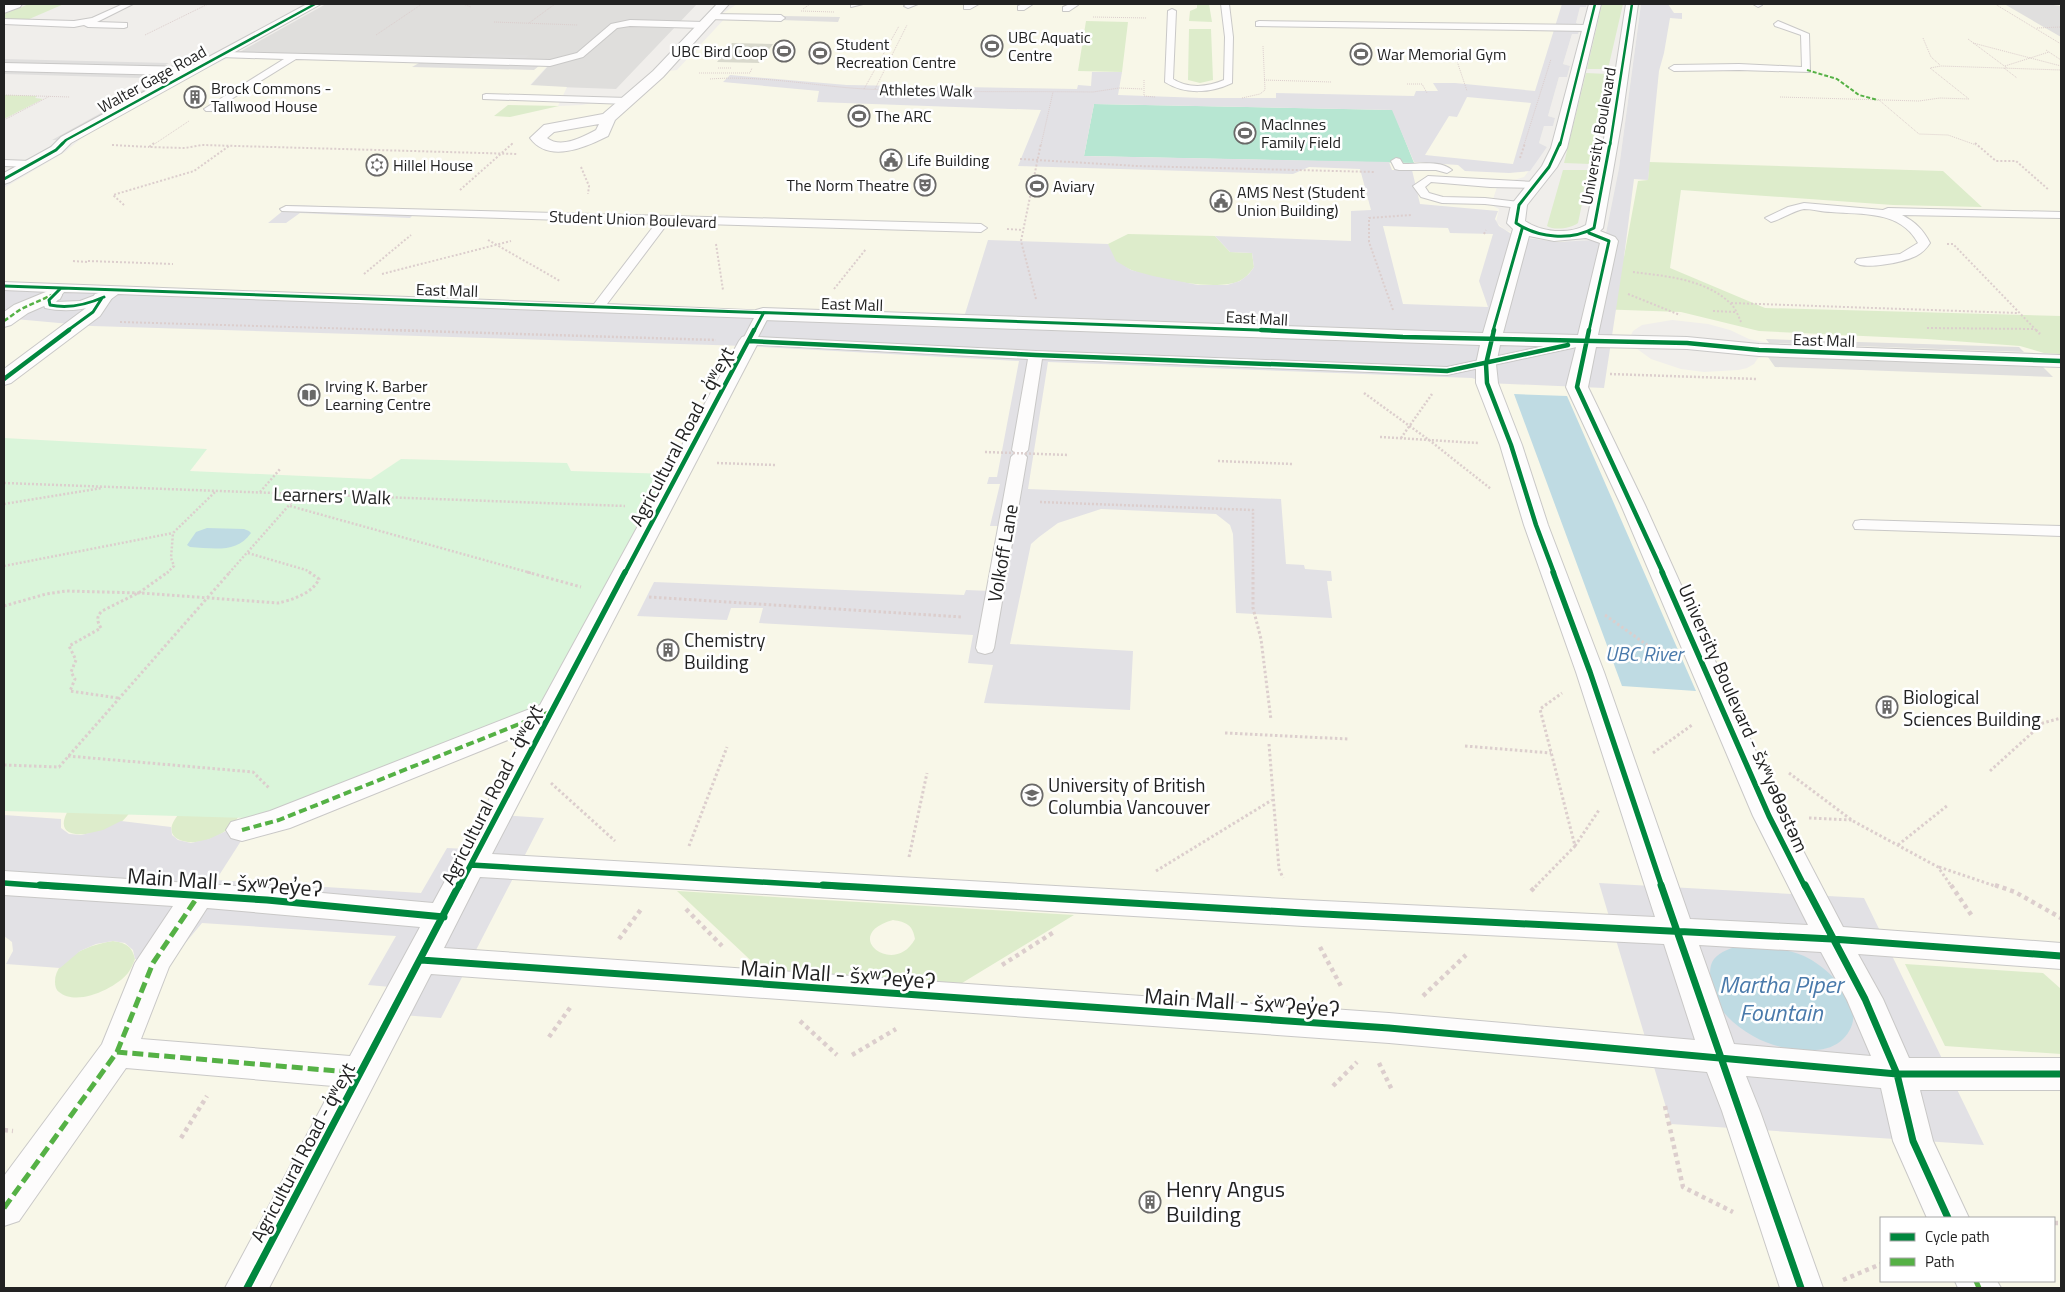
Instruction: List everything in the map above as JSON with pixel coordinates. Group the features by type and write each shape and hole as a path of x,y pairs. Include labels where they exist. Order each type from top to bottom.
{"street":[{"path":"4,9 16,4"},
{"name":"Walter Gage Road","path":"4,180 56,150 66,140 315,4"},
{"path":"608,118 646,86 723,4"},
{"name":"University Boulevard","path":"1520,205 1549,167 1559,148 1595,4"},
{"name":"University Boulevard","path":"1522,228 1564,236 1589,233 1596,224 1632,4"},
{"path":"4,67 191,71"},
{"path":"1520,205 1516,222 1522,228 1491,340 1486,364 1487,383 1511,445 1536,525 1590,672 1720,1058 1741,1111 1801,1288"},
{"name":"University Boulevard - šxʷyəθəstəm","path":"1589,233 1608,241 1577,387 1633,505 1769,816 1865,999 1897,1074 1914,1141 1948,1217"},
{"path":"4,321 21,309 57,292"},
{"path":"4,379 82,321 109,294"},
{"name":"East Mall","path":"762,314 1239,329 1491,340 1687,343 1759,350 2061,361"},
{"name":"Agricultural Road - q̓ʷeχt","path":"248,1288 748,341"},
{"path":"242,830 279,820 552,712"},
{"path":"471,865 1500,923 1832,939 2061,956"},
{"name":"Main Mall - šxʷʔey̓eʔ","path":"4,883 268,900 444,917"},
{"path":"4,1208 117,1052 153,963 198,896"},
{"name":"Main Mall - šxʷʔey̓eʔ","path":"421,960 1389,1028 1897,1074 2061,1074"},
{"path":"117,1052 360,1073"}],"lane":[{"path":"74,24 94,20 128,4"},
{"path":"1021,8 1029,4"},
{"path":"1172,11 1168,80 1173,84 1182,86 1219,87 1229,81 1229,37 1225,4"},
{"path":"223,55 541,64 580,55 614,26 630,23 781,18"},
{"path":"4,22 124,26"},
{"path":"1259,24 1588,28"},
{"path":"1674,68 1739,67 1807,70 1806,34 1778,24"},
{"path":"209,109 294,57"},
{"path":"486,97 628,101"},
{"path":"1396,161 1399,167 1437,167 1464,174 1472,182"},
{"path":"4,163 31,164"},
{"path":"1520,205 1485,201 1442,200 1425,195 1419,186 1428,179 1534,186"},
{"path":"1772,218 1803,206 1868,211 2061,216"},
{"name":"Student Union Boulevard","path":"286,209 981,228"},
{"path":"1861,262 1888,262 1920,249 1924,243 1922,238 1909,225 1897,218 1868,211"},
{"path":"598,307 664,220"},
{"name":"East Mall","path":"4,286 57,292 109,294 598,307 762,314"},
{"name":"East Mall","path":"57,292 49,300 50,305 60,308 74,307 109,294"},
{"name":"Agricultural Road - q̓ʷeχt","path":"748,341 762,314"},
{"name":"East Mall","path":"748,341 1036,355 1447,371 1486,364 1587,340"},
{"name":"Volkoff Lane","path":"985,648 1036,355"},
{"path":"1861,525 2061,531"}],"path":[{"path":"144,36 208,4"},
{"path":"370,40 422,4"},
{"path":"462,4 471,7"},
{"path":"529,23 555,4"},
{"path":"804,9 810,4"},
{"path":"1995,4 2061,44"},
{"path":"797,11 836,12"},
{"path":"494,22 614,26"},
{"path":"864,89 902,22"},
{"path":"875,89 909,22 905,22"},
{"path":"1234,101 1260,94 1265,90 1262,27 1259,24"},
{"path":"1446,27 1467,91"},
{"path":"1520,158 1560,28"},
{"path":"2035,28 2061,28"},
{"path":"1923,38 1931,57 1941,66"},
{"path":"1968,39 2017,78"},
{"path":"2053,39 2061,40"},
{"path":"1973,43 2061,66"},
{"path":"2046,50 2061,60"},
{"path":"2005,67 2049,52"},
{"path":"1780,97 1919,101 1940,98 1969,99 1930,68 1941,66 2061,70"},
{"path":"718,68 731,68"},
{"path":"699,73 750,73 752,68"},
{"path":"1264,80 1331,82"},
{"path":"1408,84 1422,84 1427,93"},
{"path":"1042,324 1021,241 1053,92"},
{"path":"4,95 70,97"},
{"path":"4,120 51,96"},
{"path":"1878,100 1919,134 1948,135 1974,143 1996,161 2016,161 2054,194"},
{"path":"209,109 149,147 185,148 202,145 230,145 521,154"},
{"path":"124,205 113,195 194,171 230,145"},
{"path":"1020,158 1147,167 1378,172"},
{"path":"580,165 589,186 583,217"},
{"path":"442,214 561,281"},
{"path":"1403,337 1369,242 1369,218 1416,214"},
{"path":"701,221 717,246 721,283 730,312"},
{"path":"1484,234 1488,224"},
{"path":"814,316 844,273 885,226"},
{"path":"1486,230 1499,234 1492,256 1513,258"},
{"path":"377,275 423,265 514,240"},
{"path":"1924,243 1952,244 2041,335"},
{"path":"88,261 172,264"},
{"path":"1640,273 1670,275 1712,290 1730,303 1759,350"},
{"path":"358,279 367,277"},
{"path":"1600,282 1682,316"},
{"path":"1730,303 2018,313"},
{"path":"1713,311 1736,312"},
{"path":"1730,319 1740,319"},
{"path":"82,321 748,341"},
{"path":"1321,366 1336,372 1429,440 1536,525"},
{"path":"1400,438 1447,371"},
{"path":"1380,437 1511,445"},
{"path":"986,452 1069,455"},
{"path":"1218,461 1293,464 1274,463"},
{"path":"684,462 775,465"},
{"path":"260,492 281,468"},
{"path":"4,504 108,487"},
{"path":"4,566 173,533 216,491"},
{"path":"4,765 59,767 299,494"},
{"path":"1011,501 1252,510 1253,608 1261,639 1271,720"},
{"path":"290,506 614,596 990,619"},
{"path":"119,698 70,691 74,679 71,672 76,660 69,646 74,641 97,632 101,628 97,620 98,615 102,611 141,593 174,566 171,558 173,533"},
{"path":"4,606 46,594 66,591 141,593 278,603 289,601 316,586 319,579 306,570 279,564 248,553"},
{"path":"1557,580 1714,693"},
{"path":"1500,923 1575,846 1540,709 1590,672"},
{"path":"1990,771 2043,723 2061,718"},
{"path":"1225,732 1348,739"},
{"path":"1269,744 1270,762"},
{"path":"1465,746 1551,753"},
{"path":"677,877 727,747"},
{"path":"68,756 253,772 270,789 274,798"},
{"path":"1784,769 1853,820 1938,867 2015,892 2061,918"},
{"path":"902,890 927,773"},
{"path":"1898,845 1948,805"},
{"path":"1938,867 1996,951"},
{"path":"182,1138 228,1062"},
{"path":"1665,1106 1683,1187"},
{"path":"1840,1281 1880,1264"}],"shaded area":[{"path":"326,4 697,4 616,89 530,86 550,64 236,54"},
{"name":"University of British Columbia Vancouver","path":"737,4 1587,4 1586,7 1580,7 1576,23 1581,25 1578,34 1572,34 1563,64 1570,66 1567,77 1559,77 1548,116 1555,118 1553,126 1544,126 1539,143 1547,147 1524,177 1510,181 1499,181 1491,205 1499,209 1496,222 1505,230 1528,238 1570,242 1593,240 1604,236 1606,233 1619,168 1641,4 2061,4 2061,354 1769,343 1749,339 1730,330 1708,324 1672,320 1642,325 1633,331 1630,337 1633,346 1651,359 1681,369 1704,372 1747,368 1754,364 1758,358 1764,357 2061,368 2061,1288 4,1288 4,188 65,152 83,137 186,79 236,54 550,63 530,85 567,87 558,106 582,105 625,96 668,71 677,70 727,16 722,14"},
{"path":"1562,4 1587,4 1586,7 1580,7 1576,23 1581,25 1580,29 1578,34 1572,34 1563,64 1570,66 1567,77 1559,77 1548,116 1555,118 1553,126 1544,126 1539,143 1547,147 1530,171 1509,173 1465,171 1458,165 1414,162 1392,110 1094,104 1084,156 1389,162 1392,170 1412,170 1420,204 1498,211 1495,219 1499,226 1510,233 1528,238 1558,242 1593,240 1604,236 1606,233 1619,168 1641,4 1668,4 1674,13 1682,13 1682,19 1670,18 1659,71 1648,180 1634,179 1604,388 1487,383 1472,378 1048,362 1028,489 1281,499 1286,564 1304,565 1305,569 1331,571 1332,581 1327,581 1332,618 1236,613 1233,534 1230,525 1216,514 1101,509 1058,523 1031,544 1010,644 1133,651 1130,710 984,703 993,665 968,663 973,635 759,623 763,608 731,608 727,620 637,616 654,582 964,595 966,590 990,591 1002,526 990,526 1000,484 987,484 989,477 997,477 1019,361 746,346 92,326 4,318 4,286 814,316 965,314 988,240 1108,244 1116,261 1131,270 1198,285 1227,285 1240,281 1249,274 1254,267 1252,253 1230,252 1215,236 1351,241 1351,211 1371,210 1360,169 1309,167 1293,174 1018,166 1041,110 817,102 819,91 723,82 730,75 847,85 1077,89 1078,85 1091,86 1092,72 1122,72 1118,95 1202,98 1276,98 1276,93 1414,96 1416,91 1438,91 1433,83 1455,83 1535,91","holes":["1467,97 1531,103 1513,164 1425,155 1449,116 1457,117","1383,226 1448,228 1450,233 1493,234 1479,281 1488,307 1403,304"]},
{"path":"2046,4 2061,6 2061,37 2006,5"},
{"path":"783,16 840,17 838,22 780,20"},
{"path":"732,43 773,44 759,63 717,62"},
{"path":"473,54 529,55 524,59 545,61 534,70 412,67 419,63 460,64"},
{"path":"4,59 169,63 141,78 4,74"},
{"path":"157,82 171,82 66,140 52,140"},
{"path":"290,205 418,210 410,218 300,213 286,223 268,223"},
{"path":"1766,339 2019,347 2024,352 1769,343"},
{"path":"1768,357 2043,367 2053,377 1775,367"},
{"path":"487,814 544,818 441,1018 376,1013 391,987 368,985 396,936 202,923 167,965 135,959 133,950 125,943 113,941 96,944 80,951 60,968 6,964 13,951 12,942 4,936 4,815 61,819 61,828 69,834 81,835 103,830 121,821 171,827 172,835 178,840 191,843 209,839 235,827 241,841 216,880 421,893 447,848 467,849"},
{"path":"1599,883 1864,898 1984,1145 1671,1124"}],"green space":[{"path":"29,4 64,4 27,20 4,19 4,14"},
{"path":"1197,4 1209,4 1212,22 1189,21 1190,11 1197,8"},
{"path":"1602,4 1623,4 1608,69 1587,69"},
{"path":"1086,21 1128,22 1122,72 1078,71"},
{"path":"1189,29 1211,29 1213,80 1200,83 1188,80"},
{"path":"1586,73 1608,74 1590,164 1564,163"},
{"path":"4,95 37,96 35,98 43,99 4,119"},
{"name":"MacInnes Family Field","path":"1094,104 1393,110 1414,163 1084,156"},
{"path":"508,105 559,106 510,117 494,116"},
{"path":"1649,162 1943,171 1982,207 1893,205 1681,190 1670,268 1765,308 2061,316 2061,354 2044,353 2020,346 1927,339 1759,331 1681,312 1568,308 1624,257 1638,181 1648,180"},
{"path":"1563,170 1589,170 1578,223 1558,229 1550,228 1547,226"},
{"path":"1128,234 1215,236 1230,252 1252,253 1254,267 1249,274 1237,282 1210,285 1174,281 1139,273 1115,261 1109,251 1108,244"},
{"path":"4,438 207,449 190,471 371,479 401,459 567,463 571,471 671,474 544,708 293,809 247,818 4,811"},
{"path":"135,804 122,821 109,829 89,834 78,834 70,833 65,828 64,820 69,809"},
{"path":"184,809 241,812 231,826 217,836 202,841 188,842 178,839 172,832 173,822"},
{"path":"677,891 1074,915 962,983 762,971","holes":["893,920 911,927 915,939 906,950 895,955 885,954 876,950 871,943 871,935 878,927"]},
{"path":"113,941 128,946 135,959 129,971 122,979 106,990 86,997 67,996 58,991 55,983 57,973 61,965 68,958 86,948"},
{"path":"1905,964 2043,973 2061,989 2061,1054 1945,1046"}],"water":[{"name":"UBC River","path":"1514,394 1567,396 1696,691 1622,686"},
{"path":"207,528 244,529 251,533 245,540 231,547 207,548 190,547 187,545 196,532"},
{"name":"Martha Piper Fountain","path":"1740,945 1773,948 1796,953 1815,962 1826,970 1845,991 1851,1003 1853,1015 1851,1027 1843,1039 1834,1046 1823,1049 1791,1049 1775,1046 1760,1040 1731,1021 1715,999 1710,970 1711,964 1717,956 1726,950"}],"marked path":[{"path":"1807,70 1837,79 1859,95 1878,100"},
{"path":"4,321 21,309 52,295"},
{"path":"242,830 279,820 552,711"},
{"path":"117,1052 153,963 198,896"},
{"path":"4,1208 117,1052 360,1073"},
{"path":"1976,1282 1979,1288"}],"cycle path":[{"path":"4,179 56,150 66,140 315,4"},
{"path":"1595,4 1559,148 1549,167 1519,205 1516,223 1532,232 1566,236 1577,235 1594,228 1615,119 1632,4"},
{"path":"1522,229 1491,339 1486,364 1487,383 1511,445 1536,525 1590,672 1720,1058 1741,1111 1801,1288"},
{"path":"1589,233 1609,241 1577,387 1633,505 1769,816 1865,999 1897,1074 1913,1141 1948,1217"},
{"path":"4,286 1042,324 1239,329 1403,337 1687,343 1759,350 2061,361"},
{"path":"61,288 49,300 50,305 77,306 104,297"},
{"path":"4,379 93,312 102,298"},
{"path":"247,1288 763,314"},
{"path":"749,341 1036,355 1447,371 1568,345"},
{"path":"471,865 1303,913 1832,939 2061,956"},
{"path":"4,883 267,900 444,917"},
{"path":"421,960 1389,1028 1897,1074 2061,1074"}],"place":[{"name":"UBC Aquatic Centre","path":"992,46"},
{"name":"UBC Bird Coop","path":"784,51"},
{"name":"Student Recreation Centre","path":"820,53"},
{"name":"War Memorial Gym","path":"1361,54"},
{"name":"Brock Commons - Tallwood House","path":"195,97"},
{"name":"The ARC","path":"859,116"},
{"name":"MacInnes Family Field","path":"1245,133"},
{"name":"Life Building","path":"891,160"},
{"name":"Hillel House","path":"377,165"},
{"name":"The Norm Theatre","path":"925,185"},
{"name":"Aviary","path":"1037,186"},
{"name":"AMS Nest (Student Union Building)","path":"1221,201"},
{"name":"Irving K. Barber Learning Centre","path":"309,395"},
{"name":"Chemistry Building","path":"668,650"},
{"name":"Biological Sciences Building","path":"1887,707"},
{"name":"University of British Columbia Vancouver","path":"1032,795"},
{"name":"Henry Angus Building","path":"1150,1202"}]}
